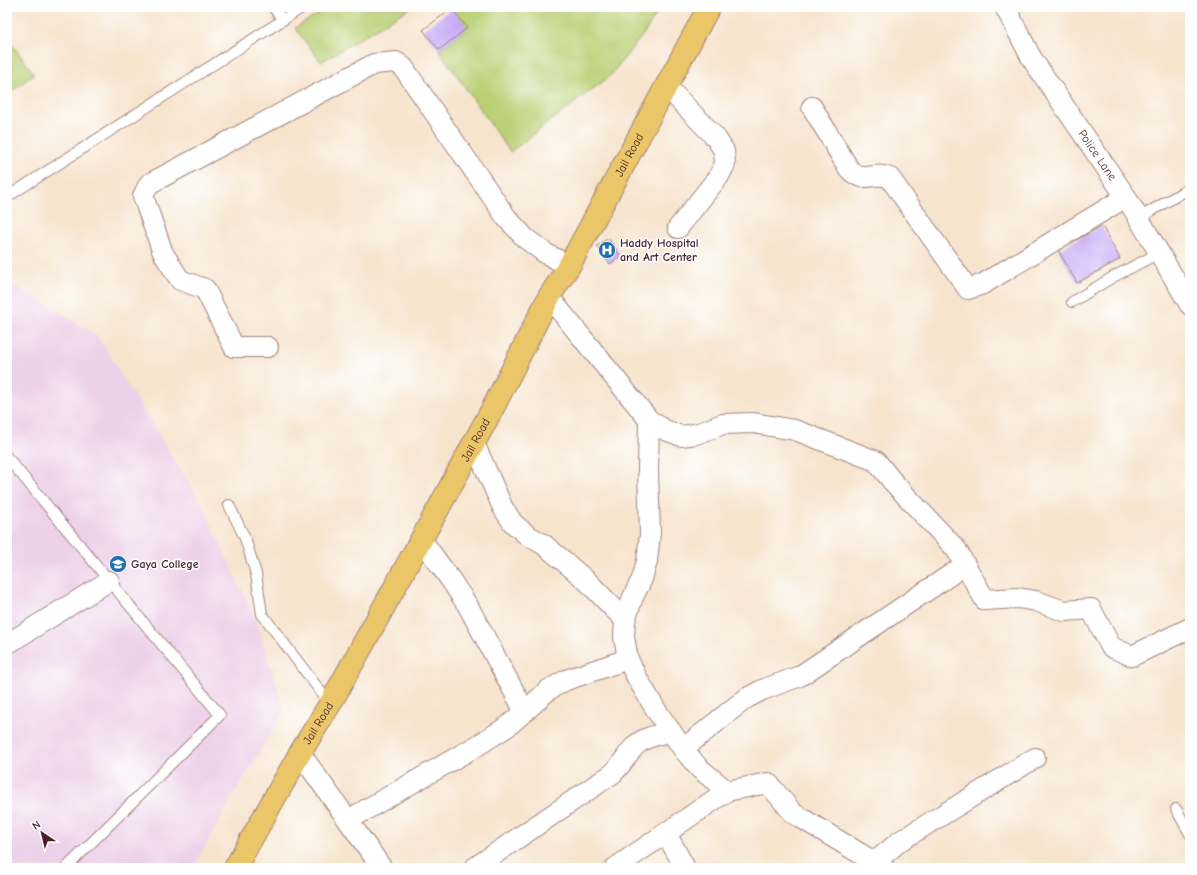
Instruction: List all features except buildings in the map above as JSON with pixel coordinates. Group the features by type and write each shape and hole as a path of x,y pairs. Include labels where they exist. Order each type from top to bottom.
{"main road":[{"name":"Jail Road","path":"234,868 330,704 474,443 549,297 569,266 709,7"}],"street":[{"name":"Police Lane","path":"1005,7 1032,59 1126,197 1190,305"},
{"path":"268,347 234,346 205,289 180,280 163,253 143,196 149,184 374,64 396,62 403,67 506,217 525,238 545,253 569,266"},
{"path":"666,86 716,138 724,151 725,164 719,176 678,228"},
{"path":"812,107 849,169 855,175 862,178 883,175 890,178 968,289 983,284 1126,197"},
{"path":"549,297 649,420 665,430 681,436 696,434 723,424 753,423 795,430 876,461 956,549 985,600 1018,598 1036,601 1064,611 1091,610 1111,646 1132,656 1190,628"},
{"path":"649,420 648,471 650,534 647,561 642,579 633,597 625,620 624,637 628,660 656,710 683,749 699,768 727,791"},
{"path":"474,443 503,508 513,524 527,535 543,544 587,581 625,620"},
{"path":"421,539 468,606 525,712"},
{"path":"683,749 747,698 762,690 800,676 965,565"},
{"path":"7,644 109,581"},
{"path":"348,820 480,744 508,726 548,690 566,680 628,660"},
{"path":"474,868 612,774 635,746 645,739 671,731"},
{"path":"300,753 382,868"},
{"path":"615,868 727,791 768,783 794,814 879,865 900,841 1035,758"},
{"path":"666,833 685,868"}],"lane":[{"path":"273,7 283,20"},
{"path":"7,197 303,7"},
{"path":"1139,218 1190,188"},
{"path":"1072,302 1113,276 1159,253"},
{"path":"7,457 220,715 66,868"},
{"path":"229,505 245,538 256,574 262,614 330,704"},
{"path":"1176,809 1190,834"}],"shaded area":[{"name":"Gaya College","path":"11,284 96,334 203,506 257,622 284,711 233,796 193,868 7,868 7,287"}],"green space":[{"path":"330,7 412,7 321,62 295,28"},
{"path":"451,7 661,7 645,32 610,76 510,152 439,50 467,28"},
{"path":"7,38 34,74 7,95"}],"place":[{"name":"Haddy Hospital and Art Center","path":"607,250"},
{"name":"Gaya College","path":"118,564"}]}
